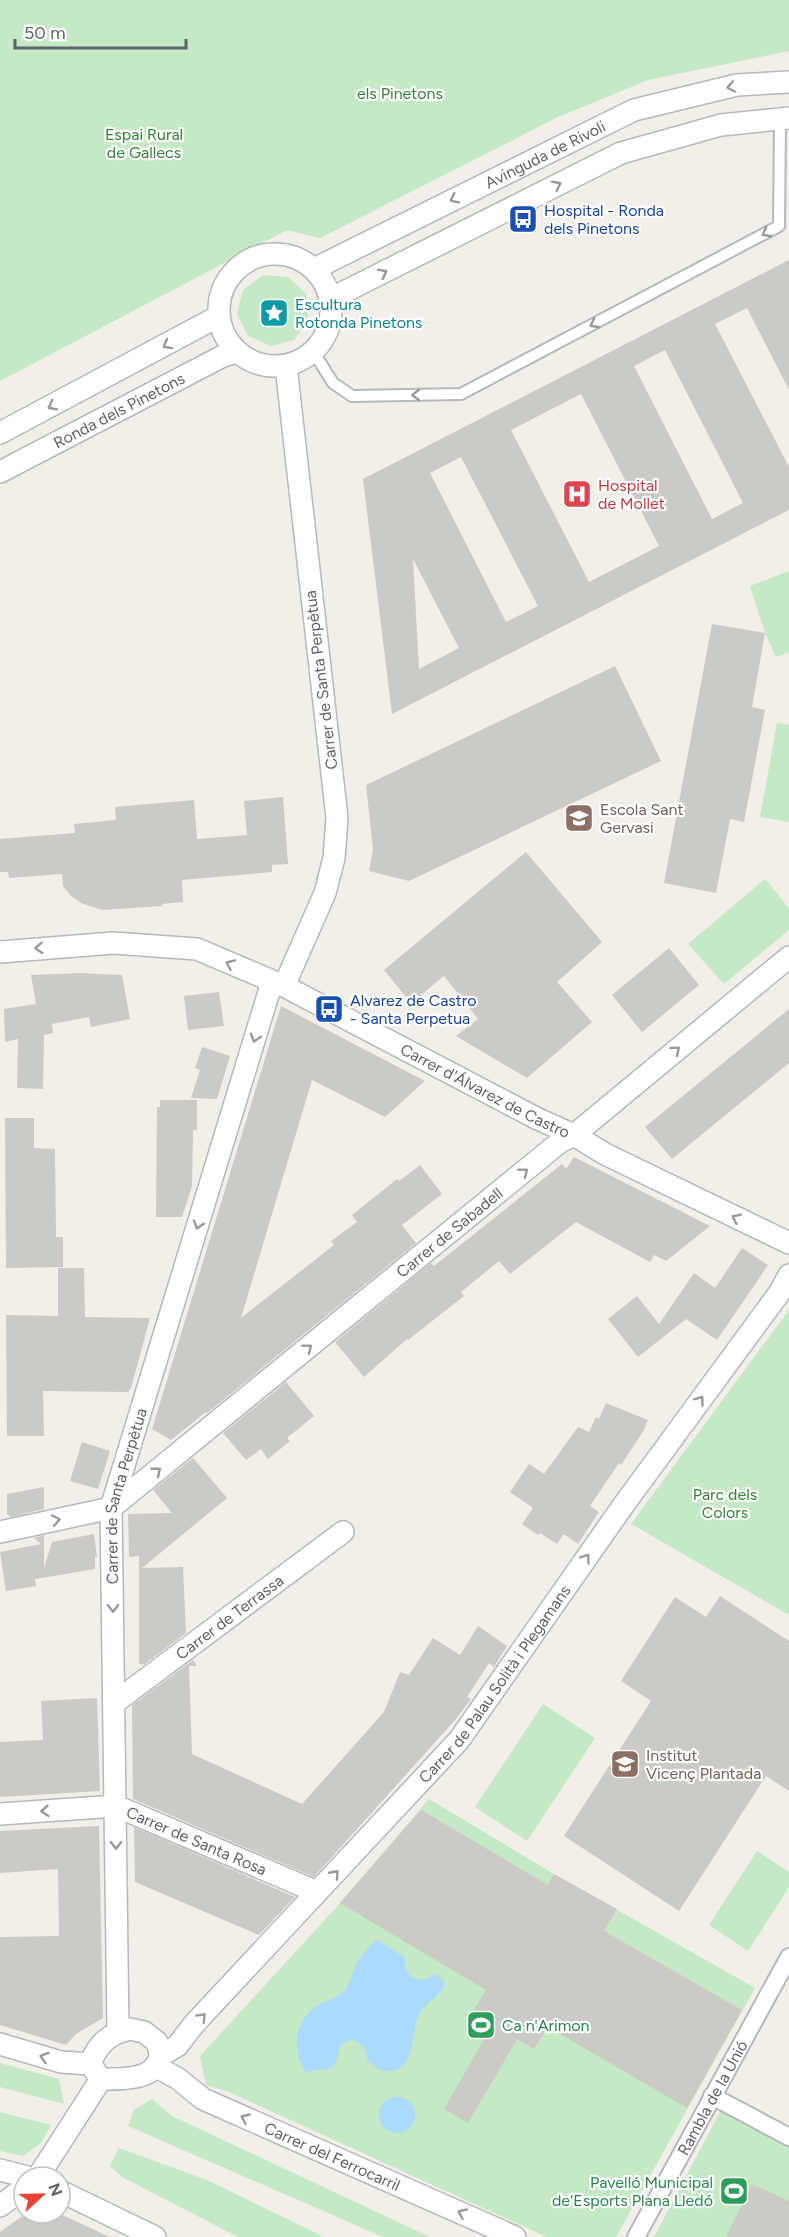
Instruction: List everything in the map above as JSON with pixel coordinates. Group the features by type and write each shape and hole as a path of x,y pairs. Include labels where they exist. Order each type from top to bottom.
{"street":[{"name":"Avinguda de Rivoli","path":"314,269 634,110 737,85 789,82"},
{"name":"Avinguda de Rivoli","path":"330,299 621,153 721,125 784,119"},
{"path":"266,254 291,256 314,269 323,281 330,299 331,314 323,340 309,356 286,366 268,367 251,362 237,352 225,336 219,316 218,307 223,288 237,268 250,259 266,254"},
{"name":"Ronda dels Pinetons","path":"0,433 219,316"},
{"name":"Ronda dels Pinetons","path":"0,472 223,356 237,352"},
{"name":"Carrer de Santa Perpètua","path":"118,2031 111,1508 278,984 325,893 334,858 337,818 286,366"},
{"name":"Carrer d'Álvarez de Castro","path":"0,952 112,943 197,949 278,984 527,1114 574,1135 605,1154 789,1243"},
{"name":"Carrer de Sabadell","path":"111,1508 560,1142 574,1135 789,957"},
{"name":"Carrer de Palau Solità i Plegamans","path":"158,2061 177,2046 459,1740 625,1503 780,1292 789,1275"},
{"path":"0,1532 111,1508"},
{"name":"Carrer de Terrassa","path":"114,1702 344,1532"},
{"name":"Carrer de Santa Rosa","path":"0,1814 116,1806 317,1893"},
{"name":"Rambla de la Unió","path":"636,2237 789,1957"},
{"path":"0,2044 96,2072 139,2076 158,2061 157,2042 144,2032 130,2029 118,2031 97,2047 96,2072 45,2165"},
{"name":"Carrer del Ferrocarril","path":"158,2061 203,2099 515,2237"},
{"path":"712,2096 789,2137"},
{"path":"72,2197 155,2237"}],"lane":[{"path":"313,351 333,383 352,396 461,394 779,226 784,119"}],"green space":[{"path":"0,0 789,0 789,51 648,80 556,118 320,238 287,230 0,381"},
{"path":"263,275 288,277 306,294 308,319 294,340 271,346 248,336 237,314 243,290"},
{"path":"789,571 789,652 776,657 765,633 750,586"},
{"path":"777,723 789,725 789,822 760,817"},
{"path":"765,879 789,908 789,930 724,984 688,944"},
{"name":"Parc dels Colors","path":"789,1310 789,1615 631,1524"},
{"path":"543,1704 595,1738 527,1841 475,1807"},
{"name":"Ca n'Arimon","path":"429,1799 554,1874 755,1988 616,2237 547,2237 229,2092 206,2085 200,2056 332,1912"},
{"path":"757,1851 789,1872 789,1887 748,1951 709,1925"},
{"path":"0,2063 59,2079 64,2104 0,2087"},
{"path":"152,2099 172,2116 430,2237 383,2237 128,2126 134,2110"},
{"name":"Pavelló Municipal de'Esports Plana Lledó","path":"721,2110 789,2146 789,2237 654,2237"},
{"path":"0,2112 51,2125 41,2143 23,2156 0,2151"},
{"path":"119,2148 207,2180 324,2237 238,2237 122,2177 110,2166"}],"water":[{"path":"376,1939 405,1958 405,1969 412,1978 425,1980 435,1974 445,1983 417,2018 408,2059 396,2070 381,2071 368,2061 364,2047 353,2039 341,2044 336,2061 331,2068 305,2072 298,2056 297,2039 306,2015 345,1990 356,1965"},
{"path":"397,2097 410,2102 415,2115 410,2128 397,2133 384,2128 379,2115 384,2102"}],"building":[{"name":"Hospital de Mollet","path":"789,260 789,390 747,308 715,324 789,467 789,510 392,714 363,479","holes":["665,350 743,503 712,519 634,366","581,394 659,546 589,582 511,430","461,457 538,606 506,622 430,473","413,559 459,648 419,669"]},
{"path":"712,624 765,633 752,707 765,710 744,822 730,819 716,893 664,883"},
{"path":"615,666 661,761 409,881 369,871 373,850 366,785"},
{"path":"283,797 288,864 272,865 272,872 182,880 183,902 162,904 163,906 102,910 81,903 71,896 63,886 62,874 9,878 8,872 0,872 0,839 75,833 74,824 116,820 115,807 194,800 197,839 247,835 244,801"},
{"path":"526,852 602,942 557,982 592,1022 527,1078 456,1036 478,1019 444,976 411,1003 384,970"},
{"path":"669,948 699,985 642,1032 612,995"},
{"path":"81,973 122,975 130,1019 91,1027 89,1017 52,1024 53,1033 44,1035 43,1089 17,1088 18,1039 5,1042 4,1009 36,1004 31,975"},
{"path":"219,992 224,1026 188,1030 184,996"},
{"path":"281,1006 425,1081 385,1117 312,1080 241,1318 334,1245 331,1241 357,1222 352,1215 397,1179 399,1181 420,1165 442,1194 402,1225 416,1243 171,1440 152,1429"},
{"path":"789,1009 789,1063 672,1159 645,1127"},
{"path":"202,1047 230,1056 217,1099 191,1098 200,1070 195,1068"},
{"path":"160,1100 197,1100 197,1130 193,1130 192,1186 182,1217 156,1217 157,1107 160,1107"},
{"path":"5,1118 34,1118 34,1148 55,1149 56,1237 63,1237 63,1267 6,1268"},
{"path":"574,1157 710,1226 666,1261 654,1255 650,1262 576,1222 510,1274 499,1261 461,1292 464,1296 407,1339 364,1377 335,1342 431,1263 434,1266 562,1164 566,1169"},
{"path":"742,1248 768,1265 717,1340 686,1319 638,1357 608,1319 637,1296 659,1324 694,1273 715,1288"},
{"path":"58,1268 84,1268 85,1317 150,1318 131,1388 128,1392 43,1391 44,1436 7,1436 6,1315 58,1316"},
{"path":"286,1382 314,1416 287,1438 290,1441 268,1459 261,1449 246,1460 223,1433"},
{"path":"606,1403 648,1420 621,1465 619,1463 590,1506 599,1512 578,1544 564,1534 557,1544 522,1524 533,1508 510,1492 529,1464 544,1474 578,1427 589,1432 596,1417 599,1419"},
{"path":"82,1442 110,1451 98,1489 70,1481"},
{"path":"193,1458 227,1498 142,1568 183,1567 186,1633 145,1664 139,1664 139,1556 129,1557 128,1514 172,1513 153,1490"},
{"path":"44,1487 44,1509 11,1517 7,1514 7,1494"},
{"path":"94,1534 97,1557 95,1557 95,1569 35,1579 36,1586 6,1591 0,1552 41,1544 34,1538 44,1535 44,1568 52,1542"},
{"path":"720,1596 789,1641 789,1791 766,1776 679,1911 564,1836 651,1701 621,1681 675,1597 706,1617"},
{"path":"478,1626 507,1646 494,1667 489,1663 467,1697 471,1699 456,1719 314,1877 133,1799 132,1705 193,1660 197,1666 189,1666 192,1754 302,1804 384,1712 400,1672 409,1675 433,1638 460,1655"},
{"path":"97,1698 100,1791 0,1797 0,1742 43,1740 41,1701"},
{"path":"421,1810 548,1885 554,1874 617,1909 604,1931 742,2010 687,2108 548,2027 534,2049 517,2039 468,2123 444,2109 493,2024 472,2013 486,1990 340,1903"},
{"path":"99,1826 103,2018 76,2034 66,2045 0,2025 0,1937 59,1936 58,1869 0,1873 0,1831"},
{"path":"134,1827 295,1897 259,1935 135,1882"},
{"path":"752,2184 789,2201 789,2237 726,2237"},
{"path":"72,2219 110,2237 0,2237 0,2232 12,2223 72,2225"}],"place":[{"name":"Hospital - Ronda dels Pinetons","path":"523,219"},
{"name":"Escultura Rotonda Pinetons","path":"274,313"},
{"name":"Hospital de Mollet","path":"577,494"},
{"name":"Escola Sant Gervasi","path":"579,818"},
{"name":"Alvarez de Castro - Santa Perpetua","path":"329,1009"},
{"name":"Institut Vicenç Plantada","path":"625,1764"},
{"name":"Ca n'Arimon","path":"481,2025"},
{"name":"Pavelló Municipal de'Esports Plana Lledó","path":"734,2191"}],"park label":[{"name":"els Pinetons","path":"400,93"},
{"name":"Espai Rural de Gallecs","path":"144,143"}]}
